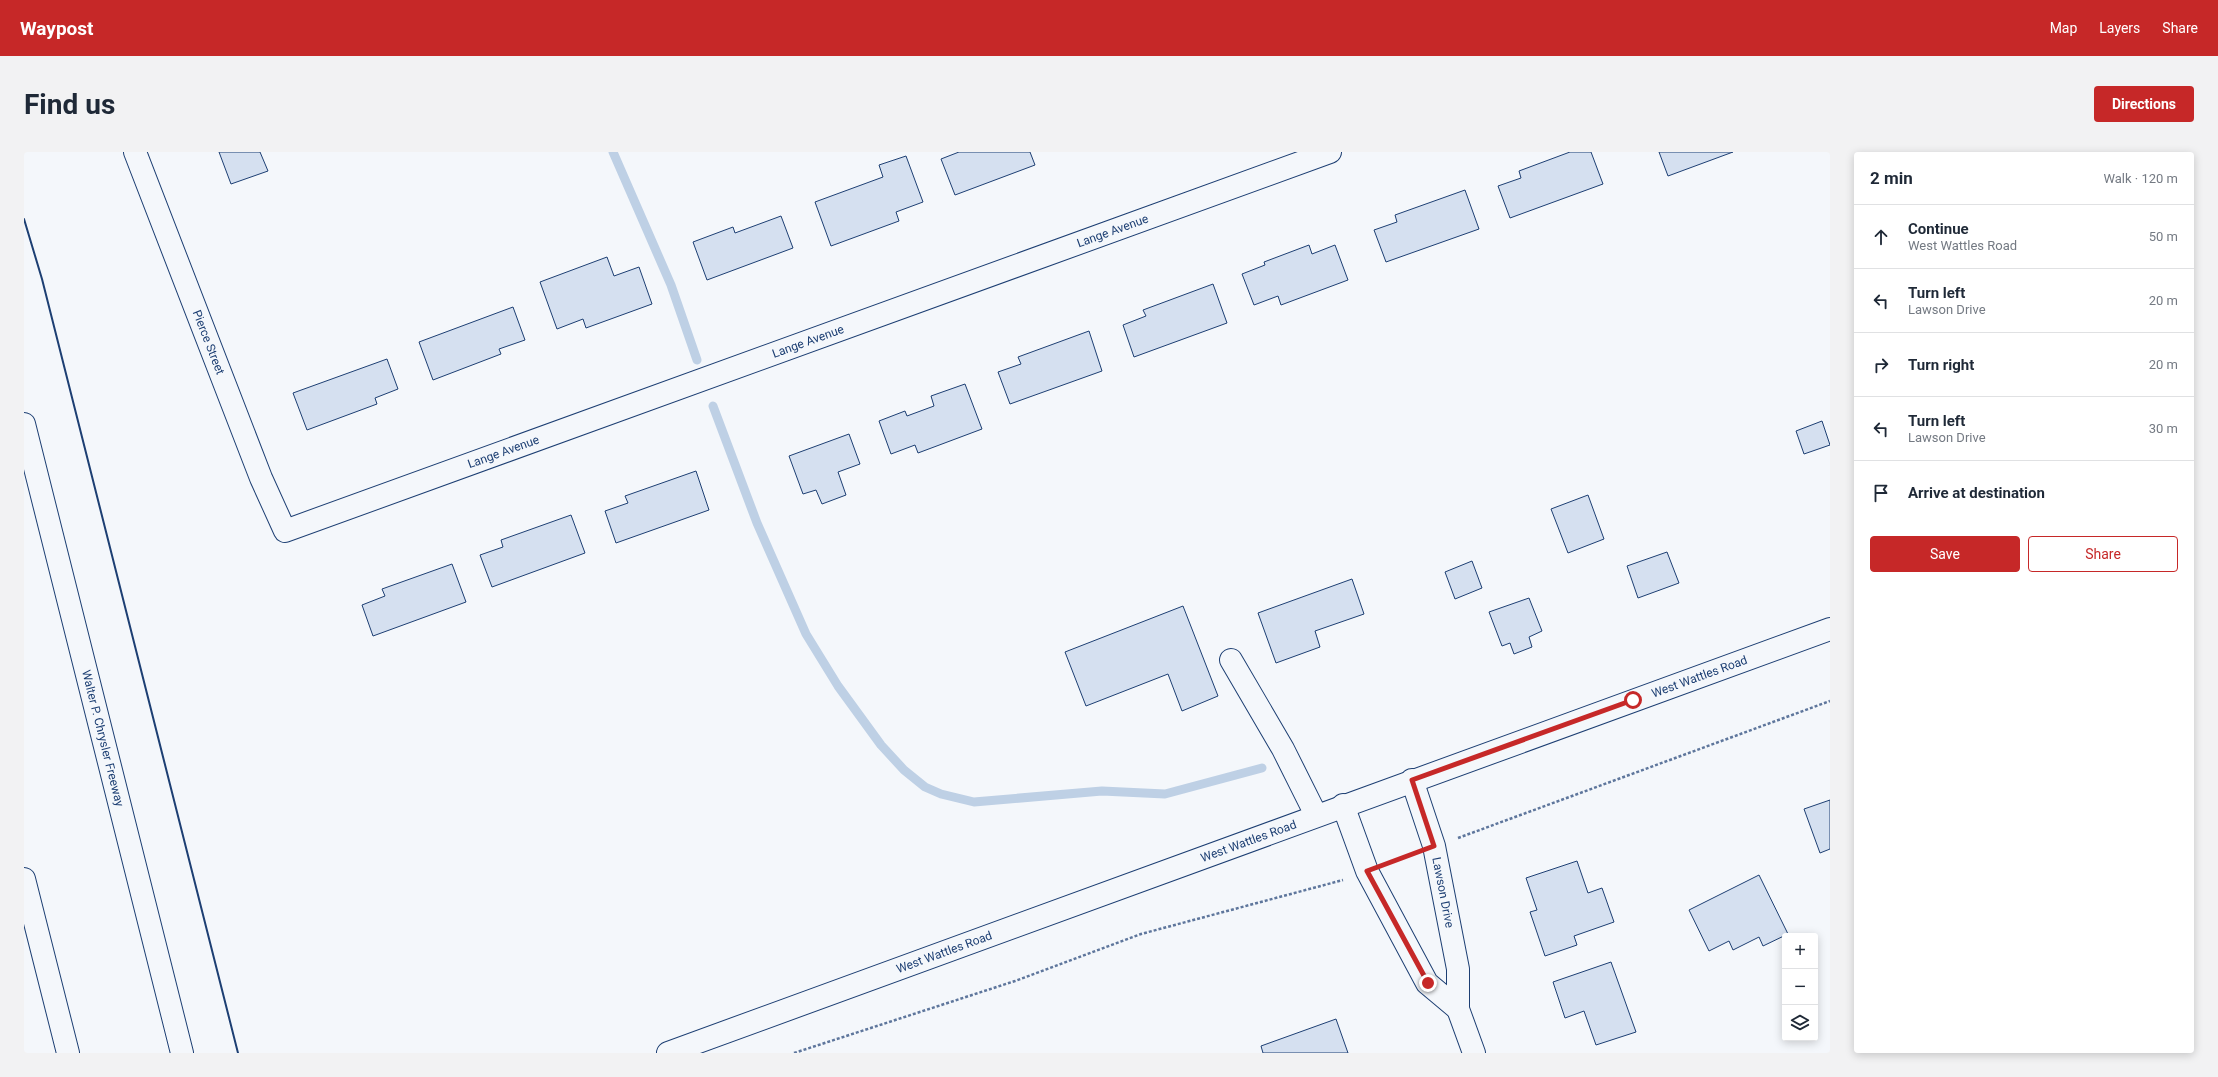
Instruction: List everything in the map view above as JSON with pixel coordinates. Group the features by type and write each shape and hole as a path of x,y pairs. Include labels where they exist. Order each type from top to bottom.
{"main road":[{"name":"Pierce Street","path":"135,152 258,470 285,531"},
{"name":"Lange Avenue","path":"285,531 1330,152"},
{"name":"Walter P. Chrysler Freeway","path":"24,424 182,1053"},
{"name":"West Wattles Road","path":"668,1053 1343,805 1830,629"},
{"path":"1231,660 1283,749 1316,815"},
{"name":"Lawson Drive","path":"1412,780 1434,846 1458,969 1458,1009 1474,1053"},
{"name":"Lawson Drive","path":"1343,805 1367,871 1428,983 1458,1009"},
{"path":"24,879 68,1053"}],"path":[{"path":"794,1053 1015,981 1141,934 1340,881 1830,701"}],"building":[{"path":"219,152 260,152 268,171 231,184"},
{"path":"959,152 1030,152 1035,165 955,195 941,159"},
{"path":"1570,152 1591,152 1603,184 1510,218 1498,186 1521,178 1519,171"},
{"path":"1659,152 1733,152 1668,176"},
{"path":"906,156 923,202 896,212 899,221 831,246 815,202 883,177 879,165"},
{"path":"1465,190 1479,229 1386,262 1374,230 1397,222 1395,215"},
{"path":"781,216 793,248 707,280 693,242 733,227 735,233"},
{"path":"1309,245 1312,254 1335,245 1348,280 1281,305 1278,296 1254,305 1242,274 1265,265 1264,262"},
{"path":"607,257 614,276 639,267 652,304 586,328 583,319 557,329 540,282"},
{"path":"1213,284 1227,323 1134,357 1123,325 1146,316 1143,310"},
{"path":"513,307 525,340 499,349 501,354 433,380 419,342"},
{"path":"1089,331 1102,371 1010,404 998,372 1021,364 1018,357"},
{"path":"387,359 398,389 375,398 377,404 307,430 293,393"},
{"path":"965,384 982,429 918,453 915,445 891,454 879,421 905,411 907,416 934,406 931,396"},
{"path":"1822,421 1830,445 1804,454 1796,431"},
{"path":"849,434 860,464 838,472 846,495 822,504 816,490 803,494 789,456"},
{"path":"696,471 709,510 616,543 605,511 628,503 625,496"},
{"path":"1588,495 1604,539 1568,553 1551,509"},
{"path":"571,515 585,553 492,587 480,555 503,547 501,540"},
{"path":"1667,552 1679,583 1638,598 1627,566"},
{"path":"1472,561 1482,588 1455,599 1445,572"},
{"path":"452,564 466,602 373,636 362,605 385,596 382,589"},
{"path":"1352,579 1364,614 1315,631 1320,647 1276,663 1258,613"},
{"path":"1529,598 1542,631 1529,637 1532,647 1514,654 1510,643 1502,646 1489,612"},
{"path":"1183,606 1218,696 1182,711 1168,674 1086,706 1065,652"},
{"path":"1830,800 1830,849 1820,853 1804,809"},
{"path":"1577,861 1588,893 1602,888 1614,922 1574,936 1577,945 1545,956 1530,912 1537,910 1526,878"},
{"path":"1759,875 1788,933 1782,933 1782,937 1763,946 1759,937 1733,950 1729,941 1709,951 1689,910"},
{"path":"1611,962 1636,1032 1596,1045 1584,1011 1565,1018 1553,982"},
{"path":"1336,1019 1348,1053 1263,1053 1261,1046"}],"waterway":[{"path":"613,152 671,285 697,360"},
{"path":"713,406 757,523 806,634 838,686 881,745 904,770 925,787 941,794 974,802 1102,791 1165,794 1262,768"}],"wall":[{"path":"24,219 42,279 238,1053"}],"route":[{"path":"1428,983 1367,871 1434,846 1412,780 1633,700"}]}
